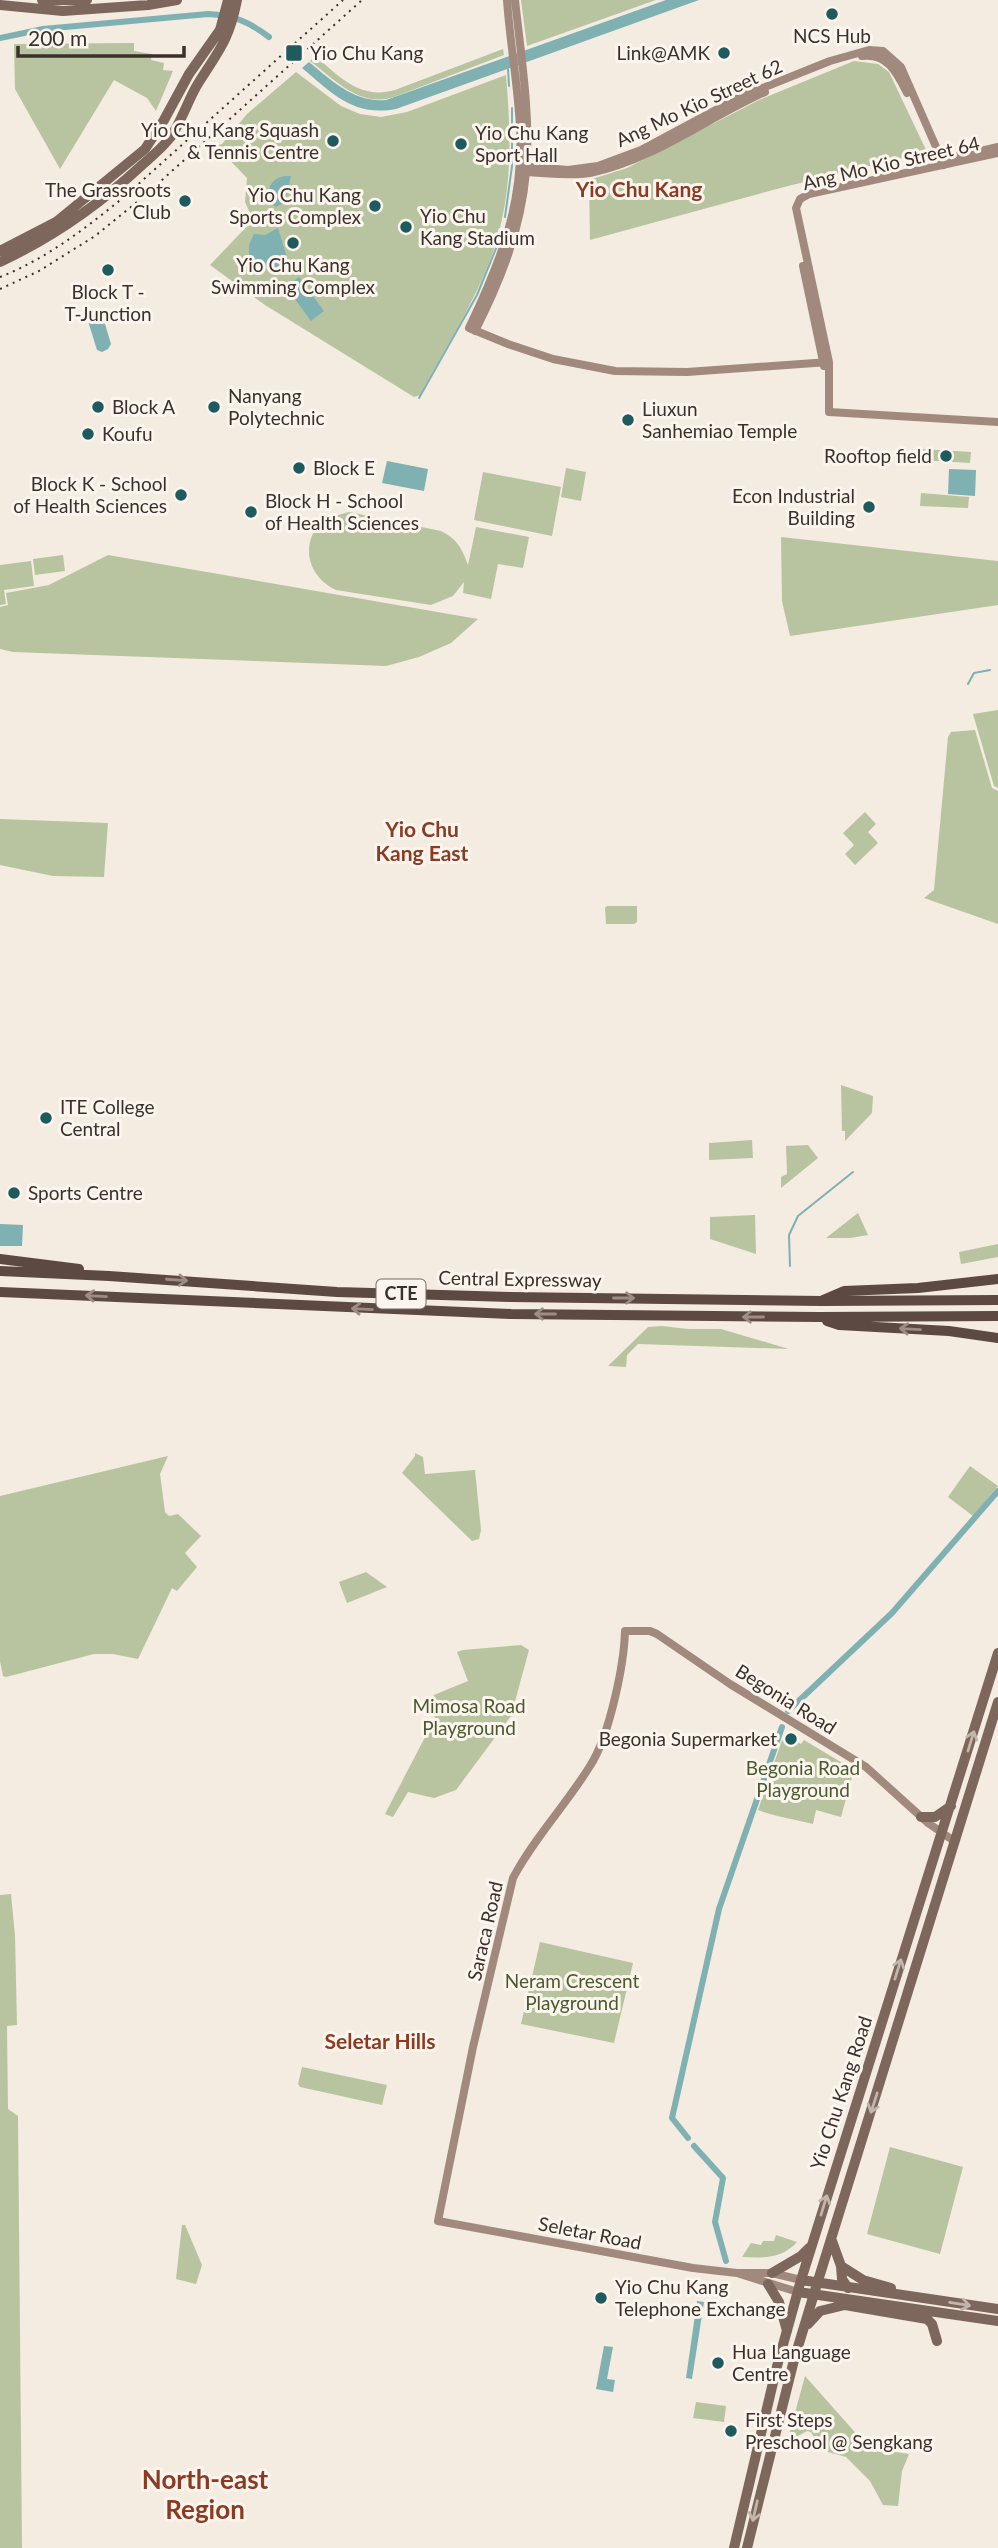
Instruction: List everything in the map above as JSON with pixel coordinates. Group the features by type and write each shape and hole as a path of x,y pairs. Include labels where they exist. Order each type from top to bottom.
{"highway":[{"path":"0,1259 109,1276"},
{"name":"Central Expressway","path":"0,1271 350,1293 821,1301 998,1300"},
{"path":"821,1301 844,1292 918,1288 998,1279"},
{"name":"Central Expressway","path":"0,1294 430,1312 819,1317 998,1315"},
{"path":"819,1317 839,1325 949,1331 998,1338"}],"main road":[{"path":"43,0 88,0"},
{"path":"0,5 63,11 148,5 177,0"},
{"path":"0,262 74,222 172,137 184,107 232,28 232,1"},
{"path":"0,251 56,222 145,149 189,74 220,30 232,1"},
{"name":"Yio Chu Kang Road","path":"734,2548 770,2394 801,2280 998,1653"},
{"name":"Yio Chu Kang Road","path":"747,2548 764,2474 817,2284 998,1702"},
{"path":"921,1817 935,1817 951,1806"},
{"path":"891,2049 880,2029 891,2026 900,2018"},
{"path":"832,2241 841,2266 842,2279 849,2288"},
{"path":"772,2273 802,2256 812,2245"},
{"path":"841,2266 852,2275 893,2288 903,2295"},
{"path":"801,2280 998,2309"},
{"path":"768,2284 779,2302 787,2332"},
{"path":"798,2292 998,2321"},
{"path":"804,2329 820,2311 859,2301"},
{"path":"845,2305 927,2319 932,2323 937,2341 940,2328 931,2312"}],"street":[{"path":"507,0 516,49"},
{"path":"515,0 523,169 508,237 472,329 553,359 615,371 687,372 826,366"},
{"name":"Ang Mo Kio Street 62","path":"523,169 568,170 598,166 640,150 740,97 830,61 869,50 883,51 901,67 940,163"},
{"name":"Ang Mo Kio Street 64","path":"940,163 998,146"},
{"name":"Ang Mo Kio Street 64","path":"998,153 810,188 797,194 791,210 826,366 829,412 998,422"},
{"name":"Begonia Road","path":"625,1631 650,1631 657,1634 751,1697 866,1767 921,1817 954,1841"},
{"name":"Saraca Road","path":"438,2221 473,2047 513,1878 523,1859 592,1764 622,1670 625,1631"},
{"name":"Seletar Road","path":"438,2221 609,2253 737,2273 772,2273 801,2280"},
{"name":"Seletar Road","path":"737,2273 798,2292"}],"green space":[{"path":"521,0 656,0 527,46"},
{"path":"134,43 134,51 152,54 151,60 164,63 163,70 173,71 156,111 147,98 114,80 60,169 15,89 14,44"},
{"path":"503,49 504,55 394,97 382,99 370,99 349,90 310,61 315,56 351,85 371,92 383,92 395,90"},
{"path":"854,61 878,64 889,72 927,152 784,187 590,240 589,180 627,168 759,100"},
{"name":"Yio Chu Kang Sports Complex","path":"296,72 341,106 360,114 381,117 407,112 506,75 509,161 501,225 480,284 420,395 414,397 265,305 210,265 253,220 245,202 247,178 216,146 222,144 247,114"},
{"name":"Rooftop field","path":"922,449 971,452 970,463 921,460"},
{"path":"566,468 586,472 581,501 561,497"},
{"path":"483,472 561,487 552,536 474,520"},
{"path":"921,493 969,497 968,508 920,506"},
{"path":"349,512 441,531 458,545 468,565 476,527 529,537 523,568 498,564 491,599 463,593 464,582 453,596 431,605 336,590 314,571 309,553 310,543 322,522"},
{"path":"781,537 998,561 998,605 790,636 782,601"},
{"path":"63,555 65,571 35,575 33,559"},
{"path":"108,555 478,619 451,643 419,657 386,666 13,652 0,649 0,607 8,605 6,593 49,585"},
{"path":"31,561 34,586 4,590 6,604 0,605 0,565"},
{"path":"998,710 998,788 994,786 973,714"},
{"path":"975,730 992,788 998,791 998,924 924,898 934,890 948,737 951,732"},
{"path":"865,812 876,824 868,832 878,843 855,865 845,854 854,845 843,833"},
{"path":"0,819 108,823 104,877 53,876 0,865"},
{"path":"607,906 637,906 637,922 606,924"},
{"path":"841,1085 873,1096 872,1113 845,1141 845,1131 842,1131"},
{"path":"752,1140 753,1158 709,1160 709,1143"},
{"path":"808,1145 818,1158 781,1188 781,1177 787,1174 786,1146"},
{"path":"858,1213 868,1235 826,1238"},
{"path":"755,1215 756,1254 710,1239 710,1217"},
{"path":"998,1244 998,1257 961,1264 959,1252"},
{"path":"648,1327 721,1329 789,1349 638,1344 627,1355 626,1367 608,1366"},
{"path":"415,1453 423,1457 425,1474 475,1470 481,1530 479,1539 472,1541 402,1473"},
{"path":"168,1456 160,1474 165,1512 169,1516 178,1514 201,1536 185,1553 197,1567 177,1591 172,1588 138,1659 113,1654 94,1654 3,1676 0,1661 0,1496"},
{"path":"970,1466 998,1486 973,1516 948,1497"},
{"path":"366,1572 387,1587 347,1603 339,1582"},
{"name":"Mimosa Road Playground","path":"521,1645 529,1650 511,1716 456,1790 434,1798 408,1792 393,1817 385,1814 435,1718 430,1705 434,1695 468,1681 457,1652"},
{"name":"Begonia Road Playground","path":"782,1740 793,1747 804,1740 854,1770 841,1817 816,1810 813,1824 758,1810"},
{"path":"11,1894 17,2025 7,2026 8,2109 18,2116 22,2548 0,2548 0,1895"},
{"name":"Neram Crescent Playground","path":"540,1942 633,1963 614,2043 521,2024"},
{"path":"302,2067 387,2085 382,2105 300,2087 298,2084"},
{"path":"890,2147 963,2167 940,2254 867,2234"},
{"path":"182,2225 185,2225 202,2265 196,2284 176,2279"},
{"path":"776,2235 797,2242 779,2254 742,2257 751,2243 761,2245 763,2241 774,2241"},
{"path":"805,2376 869,2448 909,2454 902,2471 898,2506 883,2505 870,2481 846,2457 821,2450 811,2432 807,2431 787,2442"},
{"path":"696,2402 726,2406 724,2422 693,2418"}],"water":[{"path":"666,0 699,0 396,109 381,111 355,106 334,94 302,68 309,62 354,94 386,100"},
{"path":"291,176 285,203 275,207 269,198 271,184 277,179"},
{"path":"278,228 289,264 269,270 260,259 254,260 249,254 249,245 254,234 265,235"},
{"path":"299,277 324,311 311,321 286,287"},
{"path":"95,311 102,314 111,344 102,352 97,350 88,321 89,314"},
{"path":"387,461 428,469 424,491 382,483"},
{"name":"Rooftop field","path":"949,469 976,470 975,496 948,494"},
{"path":"0,1224 23,1225 22,1246 0,1246"},
{"path":"697,2301 704,2302 692,2379 686,2378"},
{"path":"604,2346 613,2347 607,2379 615,2380 613,2392 596,2389"}],"waterway":[{"path":"0,38 43,29 208,14 241,20 269,37"},
{"path":"508,69 509,86"},
{"path":"505,217 512,166 512,108"},
{"path":"419,398 477,295 497,246"},
{"path":"968,684 974,673 990,670"},
{"path":"790,1266 789,1235 798,1216 853,1172"},
{"path":"788,1711 892,1613 998,1491"},
{"path":"688,2138 672,2118 719,1909 782,1727"},
{"path":"694,2146 723,2178 715,2222 726,2261"}],"railway":[{"path":"0,277 49,252 110,209 343,0"},
{"path":"0,289 39,271 95,236 142,198 362,0"}],"place":[{"name":"NCS Hub","path":"832,14"},
{"name":"Yio Chu Kang","path":"294,53"},
{"name":"Link@AMK","path":"724,53"},
{"name":"Yio Chu Kang Squash & Tennis Centre","path":"333,141"},
{"name":"Yio Chu Kang Sport Hall","path":"461,144"},
{"name":"The Grassroots Club","path":"185,201"},
{"name":"Yio Chu Kang Sports Complex","path":"375,206"},
{"name":"Yio Chu Kang Stadium","path":"406,227"},
{"name":"Yio Chu Kang Swimming Complex","path":"293,243"},
{"name":"Block T - T-Junction","path":"108,270"},
{"name":"Block A","path":"98,407"},
{"name":"Nanyang Polytechnic","path":"214,407"},
{"name":"Liuxun Sanhemiao Temple","path":"628,420"},
{"name":"Koufu","path":"88,434"},
{"name":"Rooftop field","path":"946,456"},
{"name":"Block E","path":"299,468"},
{"name":"Block K - School of Health Sciences","path":"181,495"},
{"name":"Econ Industrial Building","path":"869,507"},
{"name":"Block H - School of Health Sciences","path":"251,512"},
{"name":"ITE College Central","path":"46,1118"},
{"name":"Sports Centre","path":"14,1193"},
{"name":"Begonia Supermarket","path":"791,1739"},
{"name":"Yio Chu Kang Telephone Exchange","path":"601,2298"},
{"name":"Hua Language Centre","path":"718,2363"},
{"name":"First Steps Preschool @ Sengkang","path":"731,2431"}],"district":[{"name":"Yio Chu Kang","path":"639,190"},
{"name":"Yio Chu Kang East","path":"422,842"},
{"name":"Seletar Hills","path":"380,2042"},
{"name":"North-east Region","path":"205,2495"}]}
